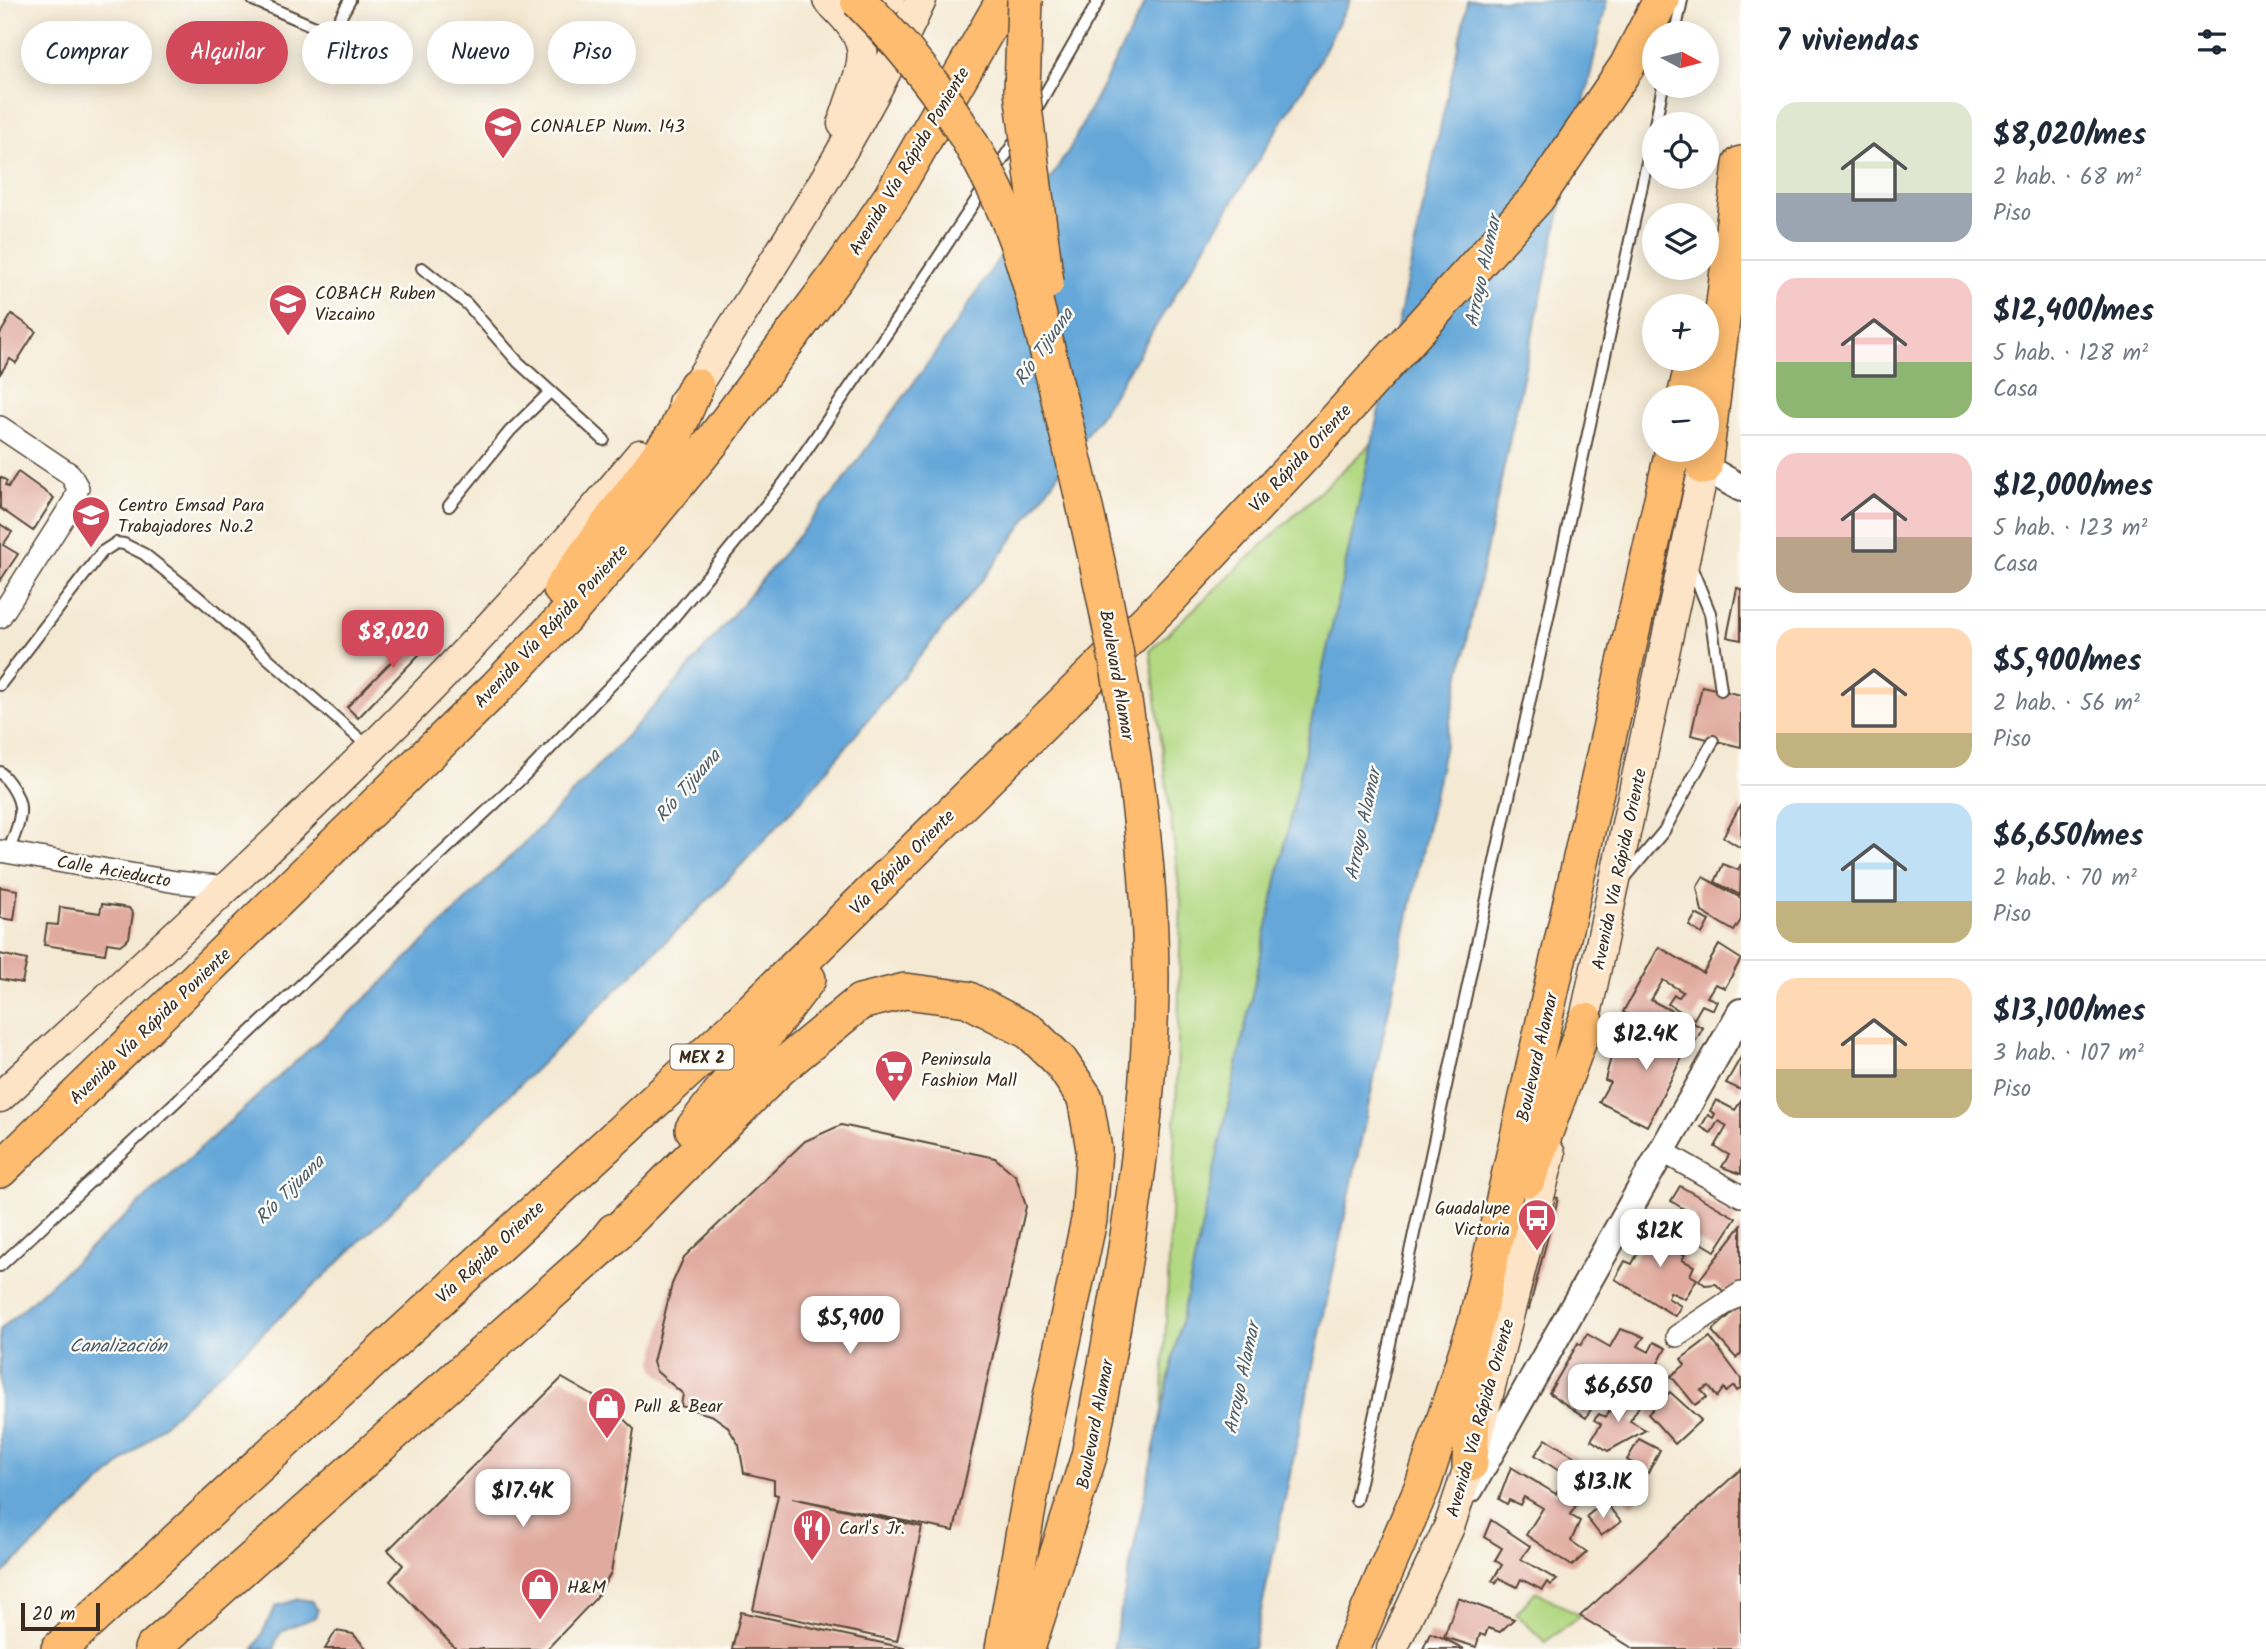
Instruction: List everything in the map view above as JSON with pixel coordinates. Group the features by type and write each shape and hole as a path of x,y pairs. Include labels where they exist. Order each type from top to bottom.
{"highway":[{"path":"858,0 917,61 956,116 997,193 1029,283 1071,450"},
{"name":"Avenida Vía Rápida Poniente","path":"0,1170 497,687 575,606 711,443 841,271 898,186 1004,0"},
{"path":"1025,0 1022,91 1028,152 1071,450"},
{"name":"Vía Rápida Oriente","path":"59,1649 733,1029 1163,605 1320,439 1537,198 1627,66 1661,0"},
{"path":"1708,294 1741,138"},
{"path":"1704,467 1741,164"},
{"path":"497,687 525,635 676,432 696,386"},
{"name":"Boulevard Alamar","path":"1051,1649 1121,1282 1143,1129 1151,978 1147,881 1135,770 1097,565 1071,450"},
{"name":"Boulevard Alamar","path":"1352,1649 1423,1485 1476,1323 1670,462"},
{"path":"600,1249 872,894"},
{"path":"159,1646 600,1249 780,1068 860,1002 905,991 967,999 1030,1032 1060,1061 1085,1098 1094,1149 1089,1220 1033,1480 1003,1649"},
{"path":"1470,1464 1476,1323 1586,1021"},
{"path":"0,1144 107,1068"},
{"path":"1027,1649 1089,1455"}],"main road":[{"path":"828,0 860,8 878,7 889,0"},
{"path":"828,0 854,25 863,44 863,57 828,174"},
{"path":"0,1097 228,887 370,748 514,601 618,483 696,386 828,174 892,62 921,0"},
{"name":"Avenida Vía Rápida Oriente","path":"1392,1649 1449,1527 1470,1464 1586,1021 1687,555 1741,276"}],"street":[{"path":"0,427 70,474 78,488 74,501 0,617"},
{"path":"1704,467 1741,488"},
{"name":"Calle Acieducto","path":"4,851 176,882 228,887"},
{"path":"1449,1527 1741,1012"},
{"path":"1662,1151 1741,1196"},
{"path":"1677,1336 1741,1293"}],"lane":[{"path":"253,0 331,34 350,0"},
{"path":"0,1266 519,781 660,634 791,472 920,285 1047,92 1099,0"},
{"path":"1678,21 1682,0"},
{"path":"1356,1500 1642,185"},
{"path":"422,268 467,304 504,348 604,440"},
{"path":"449,506 510,432 550,392"},
{"path":"0,685 102,552 116,543 124,544 144,554 197,596 370,748"},
{"path":"1687,555 1710,613 1721,690"},
{"path":"1614,890 1664,831 1713,741"},
{"path":"0,772 15,788 21,810 4,851"}],"green space":[{"path":"1372,443 1162,1410 1177,1084 1181,902 1150,650"},
{"path":"1536,1591 1580,1616 1545,1642 1516,1614"}],"water":[{"name":"Canalización","path":"1147,0 1350,0 1316,67 1105,408 992,568 814,786 720,888 332,1269 0,1576 0,1330 379,986 543,824 678,681 841,484 956,324 1069,150"},
{"name":"Arroyo Alamar","path":"1468,0 1607,0 1525,368 1253,1649 1113,1649 1162,1410"},
{"path":"299,1599 311,1601 318,1610 315,1617 283,1631 276,1641 275,1649 254,1649 276,1606"}],"building":[{"path":"12,314 36,331 16,363 10,359 0,374 0,334"},
{"path":"18,472 54,498 33,531 0,508 0,477 7,481 5,485 8,487"},
{"path":"0,524 12,532 3,545 18,554 0,581"},
{"path":"1737,588 1741,589 1741,640 1727,637"},
{"path":"430,622 440,633 358,718 347,707"},
{"path":"1702,686 1741,695 1741,747 1691,735"},
{"path":"1741,804 1741,848 1723,837"},
{"path":"1723,864 1738,870 1741,864 1740,895 1715,882"},
{"path":"1703,877 1741,898 1741,920 1734,931 1702,912 1697,887"},
{"path":"0,887 18,890 14,920 0,918"},
{"path":"102,904 129,908 133,914 129,938 120,945 107,943 105,954 44,945 47,924 58,925 60,907 100,913"},
{"path":"1696,914 1709,921 1702,934 1689,926"},
{"path":"1719,945 1741,959 1725,988 1715,984 1707,997 1717,1001 1713,1010 1702,1005 1694,1019 1668,1004 1674,995 1679,997 1683,992 1663,980 1651,1000 1679,1015 1666,1037 1623,1012 1659,947 1703,973"},
{"path":"0,954 27,960 22,983 0,979"},
{"path":"1682,1017 1703,1028 1689,1052 1686,1050 1647,1126 1599,1102 1610,1082 1605,1080 1616,1038 1646,1054 1657,1035 1669,1041"},
{"path":"1741,1057 1741,1090 1726,1083"},
{"path":"1716,1100 1735,1110 1741,1101 1741,1174 1722,1167 1729,1155 1715,1147 1727,1126 1718,1121 1711,1133 1701,1127 1708,1115 1713,1118 1715,1114 1710,1111"},
{"path":"841,1125 995,1158 1016,1176 1026,1206 954,1531 792,1498 922,1527 897,1641 753,1610 778,1495 774,1494 774,1480 744,1473 739,1445 727,1426 713,1416 681,1406 683,1394 656,1371 653,1362 672,1284 684,1257 805,1141"},
{"path":"1680,1186 1736,1218 1715,1251 1685,1233 1695,1216 1671,1201"},
{"name":"Guadalupe Victoria","path":"1545,1195 1558,1198 1529,1309 1516,1305"},
{"path":"1655,1221 1687,1236 1678,1252 1685,1255 1682,1260 1694,1266 1690,1275 1697,1279 1685,1299 1670,1292 1668,1298 1681,1306 1675,1316 1615,1279 1625,1261 1632,1264"},
{"path":"1741,1226 1741,1283 1724,1292 1716,1284 1705,1285 1699,1280"},
{"path":"1741,1305 1741,1354 1736,1358 1712,1331"},
{"path":"1620,1329 1644,1337 1638,1346 1649,1352 1654,1342 1666,1348 1648,1383 1621,1368 1618,1372 1624,1376 1616,1389 1621,1391 1615,1401 1595,1389 1589,1398 1595,1402 1586,1418 1549,1393 1578,1343 1581,1345 1587,1334 1610,1347"},
{"path":"1710,1337 1741,1379 1741,1388 1737,1391 1734,1386 1726,1392 1724,1388 1717,1397 1709,1386 1701,1390 1707,1397 1695,1405 1671,1376 1685,1365 1681,1359"},
{"path":"562,1378 609,1405 634,1429 611,1573 596,1598 547,1649 456,1649 390,1581 403,1565 388,1550"},
{"path":"1670,1392 1701,1420 1675,1444 1648,1414"},
{"path":"1625,1393 1643,1400 1630,1421 1646,1430 1608,1451 1591,1440 1601,1424 1594,1420 1599,1414 1605,1417 1610,1410 1614,1412"},
{"path":"1546,1439 1580,1460 1568,1477 1535,1455"},
{"path":"1639,1439 1660,1450 1648,1473 1627,1460"},
{"path":"1511,1467 1556,1494 1565,1479 1585,1491 1570,1515 1580,1521 1571,1541 1587,1552 1572,1566 1526,1535 1543,1508 1524,1497 1520,1505 1509,1500 1507,1504 1499,1499"},
{"path":"1593,1468 1614,1481 1605,1495 1585,1481"},
{"path":"1741,1469 1741,1649 1634,1649 1580,1616"},
{"path":"1627,1474 1645,1491 1632,1505 1615,1491"},
{"path":"1599,1506 1603,1512 1609,1507 1621,1522 1601,1536 1586,1517"},
{"path":"1491,1520 1530,1546 1521,1559 1557,1580 1551,1585 1547,1582 1542,1590 1521,1579 1517,1587 1499,1578 1496,1583 1492,1581 1502,1565 1495,1560 1502,1548 1484,1537"},
{"path":"1458,1598 1514,1619 1500,1632 1488,1628 1485,1636 1480,1634 1476,1647 1444,1637"},
{"path":"741,1612 905,1648 905,1649 732,1649"},
{"path":"336,1631 353,1634 367,1649 325,1649"},
{"path":"1430,1633 1441,1637 1464,1649 1423,1649"}],"place":[{"name":"CONALEP Num. 143","path":"503,160"},
{"name":"COBACH Ruben Vizcaino","path":"288,337"},
{"name":"Centro Emsad Para Trabajadores No.2","path":"91,549"},
{"name":"Peninsula Fashion Mall","path":"894,1103"},
{"name":"Guadalupe Victoria","path":"1537,1252"},
{"name":"Pull & Bear","path":"607,1440"},
{"name":"Carl's Jr.","path":"812,1562"},
{"name":"H&M","path":"540,1621"}],"water label":[{"name":"Río Tijuana","path":"1043,346"},
{"name":"Río Tijuana","path":"687,785"},
{"name":"Río Tijuana","path":"289,1189"}]}
